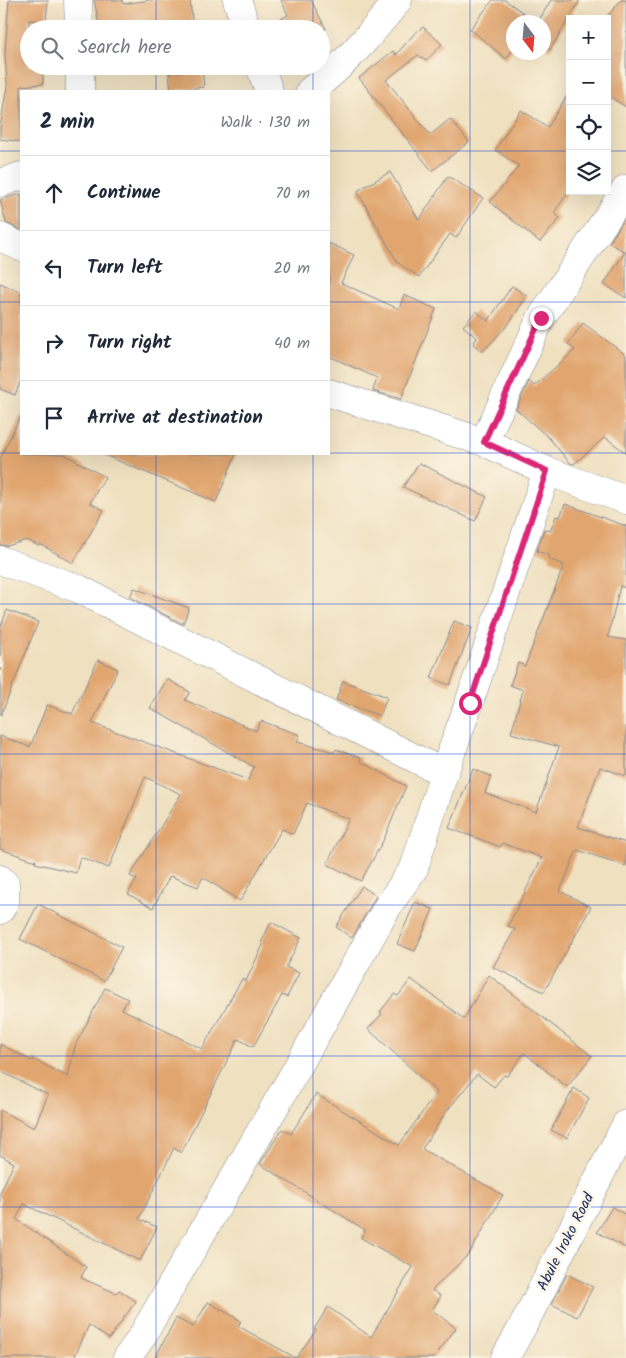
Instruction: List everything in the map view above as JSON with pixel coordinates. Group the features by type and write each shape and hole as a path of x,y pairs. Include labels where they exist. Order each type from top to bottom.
{"street":[{"path":"78,0 79,20"},
{"path":"237,0 244,20"},
{"path":"330,75 374,30 398,0"},
{"path":"80,75 80,90"},
{"path":"263,75 269,90"},
{"path":"311,90 330,75"},
{"path":"0,183 20,176"},
{"path":"484,442 541,318 626,189"},
{"path":"0,237 20,247"},
{"path":"330,393 484,442 547,471 626,500"},
{"path":"128,1358 291,1079 388,906 414,868 444,773 470,703 547,471"},
{"path":"0,560 79,589 444,773"},
{"path":"0,879 5,884 5,901 0,910"},
{"name":"Abule Iroko Road","path":"505,1358 626,1124"}],"building":[{"path":"9,0 48,0 46,20 20,20 20,75 43,75 43,84 21,86 20,142 0,139 7,86 5,53"},
{"path":"94,0 122,0 123,4 150,0 190,0 192,20 98,20"},
{"path":"281,0 311,0 321,20 279,20 288,15"},
{"path":"493,0 505,0 526,15 506,15 506,59 470,29"},
{"path":"551,0 580,0 571,15 566,15 566,23 551,48 551,15 542,15"},
{"path":"621,0 626,0 626,107 611,98 611,15 609,15"},
{"path":"423,27 442,44 426,61 418,55 386,80 430,135 450,119 469,142 432,171 359,78 393,51 396,55 414,34"},
{"path":"169,75 203,75 204,87 171,90"},
{"path":"566,97 566,195 554,213 560,218 540,242 490,202 519,166 495,150 521,110 548,127"},
{"path":"390,172 419,220 448,176 483,198 456,238 450,234 419,277 398,263 357,191"},
{"path":"20,194 20,230 6,223 0,200"},
{"path":"626,217 626,298 604,284 625,252 609,243"},
{"path":"330,243 354,255 341,283 399,309 404,295 436,309 401,399 373,391 377,378 330,356"},
{"path":"0,283 20,292 20,382 15,395 0,389"},
{"path":"512,286 527,296 508,325 482,352 473,344 477,338 463,326 476,311 488,321"},
{"path":"583,323 626,355 626,453 605,437 574,464 570,463 550,439 516,409 529,381 534,386 575,350 568,344"},
{"path":"20,417 20,455 66,455 105,477 90,503 104,510 73,563 40,544 39,546 27,540 7,546 0,545 0,459"},
{"path":"104,455 236,455 216,502"},
{"path":"419,463 487,497 475,521 403,487"},
{"path":"565,504 626,526 626,588 620,586 608,637 626,640 626,776 600,767 578,827 626,843 626,866 577,850 560,891 591,907 544,992 493,967 515,929 508,926 542,858 502,843 501,847 449,828 473,769 491,776 485,793 536,812 559,747 511,733 523,690 510,685 518,663 525,666 564,565 549,559 550,556 537,551 544,529 550,531 556,516 560,517"},
{"path":"134,588 189,608 183,624 130,597"},
{"path":"7,610 38,622 1,715 0,629"},
{"path":"454,621 472,628 450,685 431,678"},
{"path":"98,660 118,669 92,723 248,780 254,767 150,708 167,679 190,692 185,700 256,731 261,721 300,735 297,742 334,752 336,749 361,758 360,761 406,786 384,839 361,881 327,864 349,819 307,803 293,834 282,829 240,901 203,877 198,887 170,876 153,908 128,894 137,879 130,876 181,794 145,777 109,868 80,857 76,873 35,863 36,861 0,849 0,736 30,747 47,705 72,714"},
{"path":"343,681 387,697 380,716 336,700"},
{"path":"362,886 376,896 352,938 336,927"},
{"path":"415,902 433,909 415,951 397,944"},
{"path":"38,904 122,947 104,981 20,939"},
{"path":"271,922 301,938 286,967 299,973 287,997 282,995 253,1047 238,1039 181,1153 174,1148 139,1219 157,1227 140,1261 24,1204 16,1219 86,1267 81,1278 116,1293 119,1290 136,1301 109,1339 89,1325 74,1358 0,1358 0,1193 14,1163 0,1155 0,1110 34,1128 48,1095 0,1071 0,1044 68,1077 75,1046 105,988 128,999 122,1009 202,1049 242,979 246,981 263,945 261,943"},
{"path":"489,975 592,1056 567,1087 524,1053 507,1076 504,1075 494,1087 477,1074 446,1112 422,1149 503,1195 469,1254 432,1290 441,1296 432,1310 456,1328 434,1358 296,1358 316,1330 314,1329 328,1307 371,1337 413,1267 361,1238 365,1230 260,1164 282,1129 291,1134 316,1094 399,1145 437,1092 368,1029 382,1014 380,1012 394,994 398,996 411,979 464,1019"},
{"path":"574,1088 589,1098 567,1138 551,1130"},
{"path":"612,1207 626,1215 626,1248 597,1232"},
{"path":"567,1274 593,1287 577,1317 552,1304"},
{"path":"208,1302 241,1321 238,1326 296,1358 155,1358 176,1318 193,1327"}],"route":[{"path":"470,703 547,471 484,442 541,318"}]}
